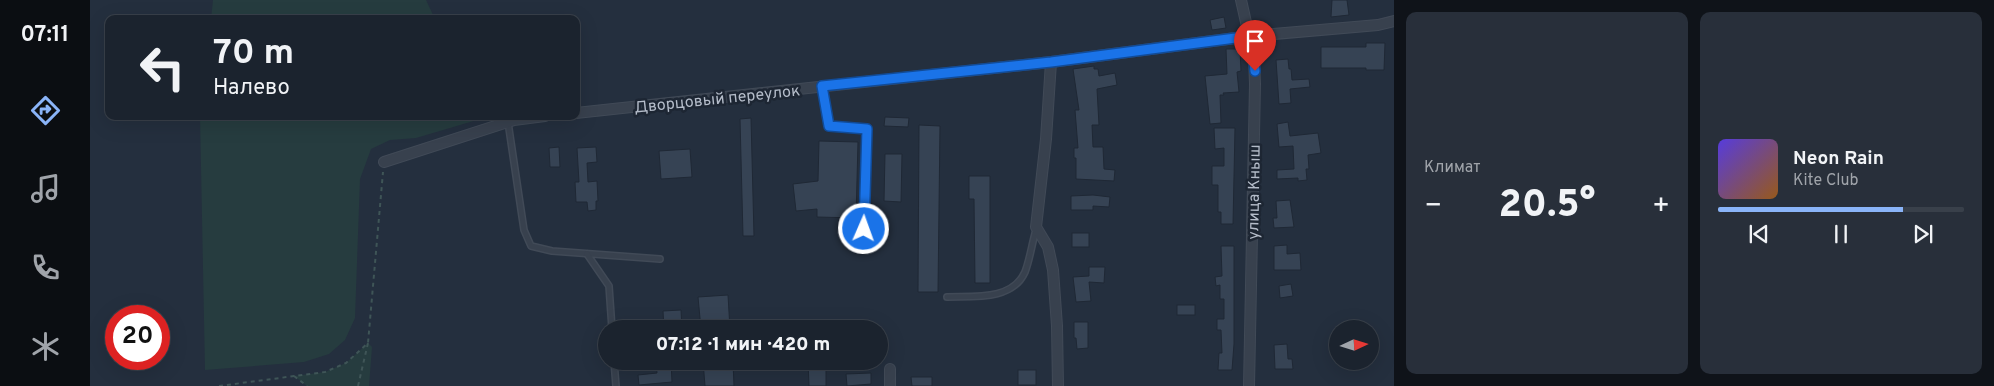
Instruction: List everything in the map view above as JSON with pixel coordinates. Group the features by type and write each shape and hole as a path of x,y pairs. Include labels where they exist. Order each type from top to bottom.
{"street":[{"name":"улица Кныш","path":"1241,0 1251,36 1255,84 1250,386"},
{"name":"Дворцовый переулок","path":"580,113 1051,62 1251,36 1378,25 1394,21"},
{"path":"1051,62 1046,139 1036,227 1048,247 1053,270 1057,326 1058,386"},
{"path":"384,162 515,120"},
{"path":"890,369 890,386"}],"lane":[{"path":"822,86 829,126 867,129 864,229"},
{"path":"508,121 524,230 532,246 552,252 660,259"},
{"path":"947,297 990,295 1011,290 1020,282 1025,271 1036,227"},
{"path":"587,254 609,286 611,320"},
{"path":"615,370 616,386"}],"path":[{"path":"358,386 368,343 384,162"},
{"path":"219,386 326,372 346,363 368,343"},
{"path":"294,376 307,386"}],"green space":[{"path":"213,0 426,0 433,15 211,15"},
{"path":"200,120 477,120 416,138 390,140 371,149 360,179 355,318 345,340 329,354 304,362 205,370"},
{"path":"368,343 372,347 369,386 307,386 294,376 325,372 346,363"}],"building":[{"path":"1332,0 1347,0 1349,15 1331,17"},
{"path":"1224,17 1226,28 1212,30 1210,20"},
{"path":"1366,43 1385,43 1384,70 1321,68 1321,47 1366,47"},
{"path":"1226,49 1240,49 1241,71 1237,72 1239,92 1223,93 1224,95 1220,95 1221,123 1210,124 1205,76 1227,74"},
{"path":"1288,59 1292,80 1309,79 1310,87 1290,89 1291,103 1279,104 1276,60"},
{"path":"1094,66 1094,69 1098,69 1099,76 1115,73 1117,85 1097,89 1099,125 1092,125 1093,147 1103,147 1104,169 1115,170 1114,181 1076,179 1074,148 1078,148 1075,110 1079,110 1073,69"},
{"path":"885,117 909,118 908,127 884,126"},
{"path":"751,118 754,236 743,236 740,119"},
{"path":"1288,122 1290,136 1318,133 1321,153 1308,155 1309,169 1306,169 1307,180 1298,181 1298,178 1277,179 1277,170 1294,169 1293,146 1279,147 1277,124"},
{"path":"919,125 940,126 938,292 918,292"},
{"path":"1214,128 1235,128 1233,224 1221,224 1221,212 1218,212 1218,185 1212,185 1212,166 1224,166 1224,148 1215,149"},
{"path":"819,141 858,142 856,218 817,217 817,209 796,211 793,184 818,181"},
{"path":"559,147 560,167 550,167 549,148"},
{"path":"596,147 597,162 587,163 588,182 597,181 598,201 596,201 596,210 588,211 587,202 576,202 575,182 579,182 577,148"},
{"path":"690,149 692,177 661,179 659,151"},
{"path":"885,154 902,154 901,202 884,201"},
{"path":"969,176 990,176 990,283 975,283 974,199 969,199"},
{"path":"1093,195 1110,197 1109,207 1093,206 1093,210 1071,210 1071,196"},
{"path":"1290,200 1294,227 1274,228 1273,218 1277,218 1276,201"},
{"path":"1072,233 1089,233 1089,247 1072,247"},
{"path":"1287,245 1287,254 1300,253 1301,270 1274,270 1274,246"},
{"path":"1221,246 1234,246 1234,344 1232,370 1218,370 1219,353 1222,353 1221,330 1217,330 1217,319 1224,319 1224,299 1220,299 1220,285 1216,286 1215,277 1222,276"},
{"path":"1089,267 1105,267 1104,283 1089,282 1091,301 1076,302 1073,277 1089,276"},
{"path":"1291,284 1293,296 1280,298 1279,286"},
{"path":"728,295 729,320 700,320 698,297"},
{"path":"1177,305 1195,305 1195,315 1177,315"},
{"path":"681,310 682,320 664,320 663,311"},
{"path":"1074,322 1088,322 1088,348 1077,349 1076,338 1074,338"},
{"path":"1287,344 1288,359 1292,359 1293,369 1275,369 1274,345"},
{"path":"657,370 671,370 672,382 639,385 638,375 657,373"},
{"path":"704,370 733,370 734,386 705,386"},
{"path":"808,370 826,370 826,386 809,386"},
{"path":"1018,370 1036,370 1036,385 1018,385"},
{"path":"871,373 871,384 847,386 846,374"},
{"path":"911,377 932,377 932,386 912,386"}],"route":[{"path":"864,229 867,129 829,126 822,86 1051,62 1251,36 1255,71"}]}
